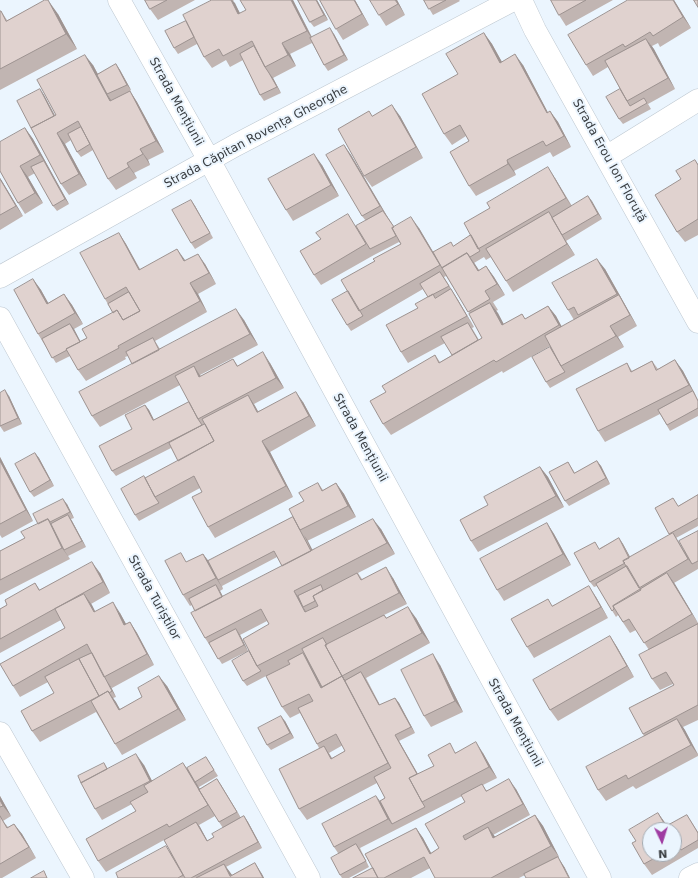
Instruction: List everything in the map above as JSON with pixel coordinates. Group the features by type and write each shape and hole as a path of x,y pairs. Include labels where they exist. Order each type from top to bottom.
{"street":[{"name":"Strada Mențiunii","path":"119,0 209,160 600,878"},
{"name":"Strada Căpitan Rovența Gheorghe","path":"0,277 209,160 513,0"},
{"name":"Strada Erou Ion Floruță","path":"521,0 535,30 698,322"},
{"path":"606,158 698,100"},
{"name":"Strada Turiștilor","path":"0,318 309,878"},
{"path":"0,733 83,878"},
{"path":"690,878 698,874"}],"building":[{"path":"45,0 48,0 66,34 0,69 0,11 6,21"},
{"path":"145,0 167,0 150,9"},
{"path":"212,0 231,0 238,14 246,10 240,0 291,0 307,31 282,43 288,55 265,67 252,41 223,56 219,49 204,57 183,15"},
{"path":"298,0 316,0 324,15 310,22"},
{"path":"320,0 354,0 362,14 336,29"},
{"path":"370,0 395,0 398,4 379,15"},
{"path":"424,0 446,0 429,9"},
{"path":"551,0 586,0 559,15"},
{"path":"628,0 673,0 683,17 653,36 650,32 625,47 623,44 586,65 568,35"},
{"path":"694,0 698,0 698,7"},
{"path":"186,21 194,37 174,48 165,31"},
{"path":"330,28 344,55 324,65 310,38"},
{"path":"484,33 500,63 515,54 547,113 550,111 564,136 546,146 543,141 507,160 508,164 469,186 450,152 469,141 460,125 444,134 422,94 458,74 446,54"},
{"path":"646,39 668,78 627,101 605,61"},
{"path":"254,46 277,87 260,95 240,54"},
{"path":"85,55 110,101 130,91 156,141 140,149 143,154 127,163 129,167 108,179 78,121 57,133 79,174 61,184 31,128 56,115 37,80"},
{"path":"116,64 127,85 107,94 97,75"},
{"path":"40,89 54,116 31,128 17,101"},
{"path":"620,89 630,106 644,98 647,103 619,119 606,97"},
{"path":"392,105 416,147 364,176 338,129 369,111 372,116"},
{"path":"81,127 90,144 77,152 68,134"},
{"path":"25,128 40,155 20,166 35,193 18,203 0,171 0,142"},
{"path":"344,145 380,206 362,216 326,155"},
{"path":"314,154 331,185 286,210 268,179"},
{"path":"695,160 698,165 698,219 677,232 655,195 681,179 676,171"},
{"path":"44,161 65,199 53,206 31,167"},
{"path":"548,167 566,198 478,249 464,223 490,208 487,203"},
{"path":"0,179 16,206 0,215"},
{"path":"588,196 598,214 562,235 552,218"},
{"path":"191,200 210,233 191,243 172,210"},
{"path":"383,211 394,227 392,228 396,236 370,249 356,226"},
{"path":"549,212 567,244 506,281 486,249"},
{"path":"348,214 366,244 314,275 300,251 321,239 316,233"},
{"path":"411,217 440,265 359,311 341,280 375,261 373,259 401,244 392,228"},
{"path":"119,233 139,270 177,249 184,261 198,254 209,273 190,283 200,301 78,370 66,349 87,338 82,329 117,310 123,320 140,311 126,287 105,299 80,253"},
{"path":"471,235 480,251 470,257 467,253 442,268 433,252 451,242 453,246"},
{"path":"467,253 478,271 486,266 497,284 485,291 490,299 468,312 442,268"},
{"path":"597,259 617,294 578,315 574,307 568,310 552,283"},
{"path":"440,272 449,286 428,297 420,284"},
{"path":"33,279 47,304 64,294 75,313 38,334 14,290"},
{"path":"451,289 467,316 401,352 386,325 418,308 415,304 433,294 435,298"},
{"path":"348,291 363,316 347,325 332,300"},
{"path":"129,292 140,311 123,320 117,310 113,313 108,304"},
{"path":"619,295 630,315 610,326 616,336 561,366 545,336"},
{"path":"490,303 502,325 522,314 525,319 548,306 559,325 496,362 494,360 383,424 370,401 386,392 382,386 435,355 439,363 482,338 469,314"},
{"path":"236,309 250,334 92,416 79,392"},
{"path":"468,323 478,340 452,355 441,337"},
{"path":"70,324 80,342 52,358 42,339"},
{"path":"153,338 159,350 132,364 126,352"},
{"path":"550,347 565,372 546,382 532,357"},
{"path":"263,352 276,378 198,419 175,376 194,366 199,377 233,359 237,366"},
{"path":"675,360 689,385 598,431 576,389 627,363 631,372 652,361 656,370"},
{"path":"5,390 18,418 0,426 0,393"},
{"path":"693,391 698,401 698,408 667,425 658,410"},
{"path":"296,392 309,416 262,441 286,486 208,527 192,497 202,492 194,476 155,497 145,478 214,441 202,419 248,395 257,412"},
{"path":"189,402 202,425 112,471 99,446 132,429 125,415 145,405 153,420"},
{"path":"205,424 214,441 178,461 169,443"},
{"path":"35,453 50,480 30,492 15,464"},
{"path":"0,461 26,510 0,524"},
{"path":"597,461 606,478 565,501 549,472 568,462 574,473"},
{"path":"540,467 556,496 471,541 460,520 488,505 484,497"},
{"path":"144,476 159,503 135,515 121,489"},
{"path":"318,483 322,491 336,483 348,506 300,530 289,509 304,501 299,493"},
{"path":"698,495 698,518 669,534 655,508 673,498 678,506"},
{"path":"63,499 70,512 50,522 48,519 38,524 33,514"},
{"path":"68,515 82,541 64,550 51,524"},
{"path":"293,517 311,551 282,566 274,551 218,580 208,561"},
{"path":"48,519 62,548 0,580 0,551 25,538 21,532"},
{"path":"373,519 387,543 294,591 305,612 318,606 313,596 357,573 361,580 386,567 399,593 257,666 243,639 269,624 261,609 205,638 191,613"},
{"path":"547,523 563,554 497,590 480,559"},
{"path":"698,531 698,561 692,564 679,541"},
{"path":"673,533 688,559 639,588 623,561"},
{"path":"619,538 629,558 623,561 625,563 590,582 574,553 595,542 599,549"},
{"path":"181,553 186,562 203,554 216,578 183,595 165,561"},
{"path":"92,562 103,582 0,639 0,609 7,605 5,600 35,583 39,590"},
{"path":"627,566 641,590 613,606 614,609 612,611 596,584"},
{"path":"667,573 692,614 644,643 629,619 623,622 613,606"},
{"path":"216,585 222,597 195,611 189,599"},
{"path":"321,585 323,590 313,596 315,601 303,607 298,596"},
{"path":"589,586 601,607 527,647 511,619 548,599 552,606"},
{"path":"84,594 94,612 113,602 124,625 130,622 147,654 104,677 87,644 13,686 0,664 65,628 55,609"},
{"path":"408,607 422,633 342,676 325,645 384,615 386,618"},
{"path":"698,624 698,705 643,734 629,708 674,685 666,672 652,679 639,655"},
{"path":"236,629 244,645 218,659 209,643"},
{"path":"610,636 627,666 550,710 533,680"},
{"path":"323,638 327,645 325,645 342,676 322,687 302,649"},
{"path":"249,651 261,671 243,681 232,661"},
{"path":"92,653 112,691 109,693 108,691 99,696 79,659"},
{"path":"303,653 321,688 342,676 388,763 299,809 279,769 324,746 331,759 345,751 336,734 317,744 298,708 313,701 309,694 282,707 266,676 290,664 288,661"},
{"path":"433,654 455,701 424,716 401,670"},
{"path":"79,659 99,696 32,731 21,711 54,693 45,677"},
{"path":"361,672 379,705 395,698 411,727 395,735 417,774 409,778 425,807 392,824 380,801 385,798 374,777 391,768 345,681"},
{"path":"159,676 178,709 115,744 91,701 108,691 119,710 142,697 138,688"},
{"path":"281,716 290,733 267,745 258,728"},
{"path":"677,719 691,745 628,779 626,775 598,790 586,767"},
{"path":"476,742 489,767 422,802 409,778 434,766 428,755 450,743 455,753"},
{"path":"136,754 150,781 95,809 81,783"},
{"path":"206,757 214,770 195,782 187,768"},
{"path":"104,763 107,769 81,783 78,776"},
{"path":"183,763 208,805 169,827 167,824 98,861 86,839 136,811 130,802 148,792 144,786"},
{"path":"217,779 237,812 219,822 199,790"},
{"path":"509,779 523,804 463,836 465,840 488,827 493,838 535,815 551,846 491,878 435,878 424,857 384,878 378,878 365,854 416,828 430,854 439,848 425,824 465,802 461,795 482,784 486,791"},
{"path":"376,796 388,819 334,847 322,824"},
{"path":"0,800 3,806 0,807"},
{"path":"658,813 663,822 643,822"},
{"path":"687,815 698,833 698,840 682,849 682,822 674,822"},
{"path":"0,816 7,828 14,824 29,847 0,864"},
{"path":"244,816 258,842 191,878 185,878 164,840 196,822 207,841 214,837 212,834"},
{"path":"642,822 642,860 632,843 636,841 629,830"},
{"path":"356,844 366,861 340,875 331,858"},
{"path":"166,846 183,875 178,878 118,878 116,873"},
{"path":"558,857 569,878 526,878 524,874"},
{"path":"255,863 263,878 196,878 224,864 230,876"},
{"path":"373,868 378,878 353,878"},
{"path":"44,871 47,878 31,878"}]}
